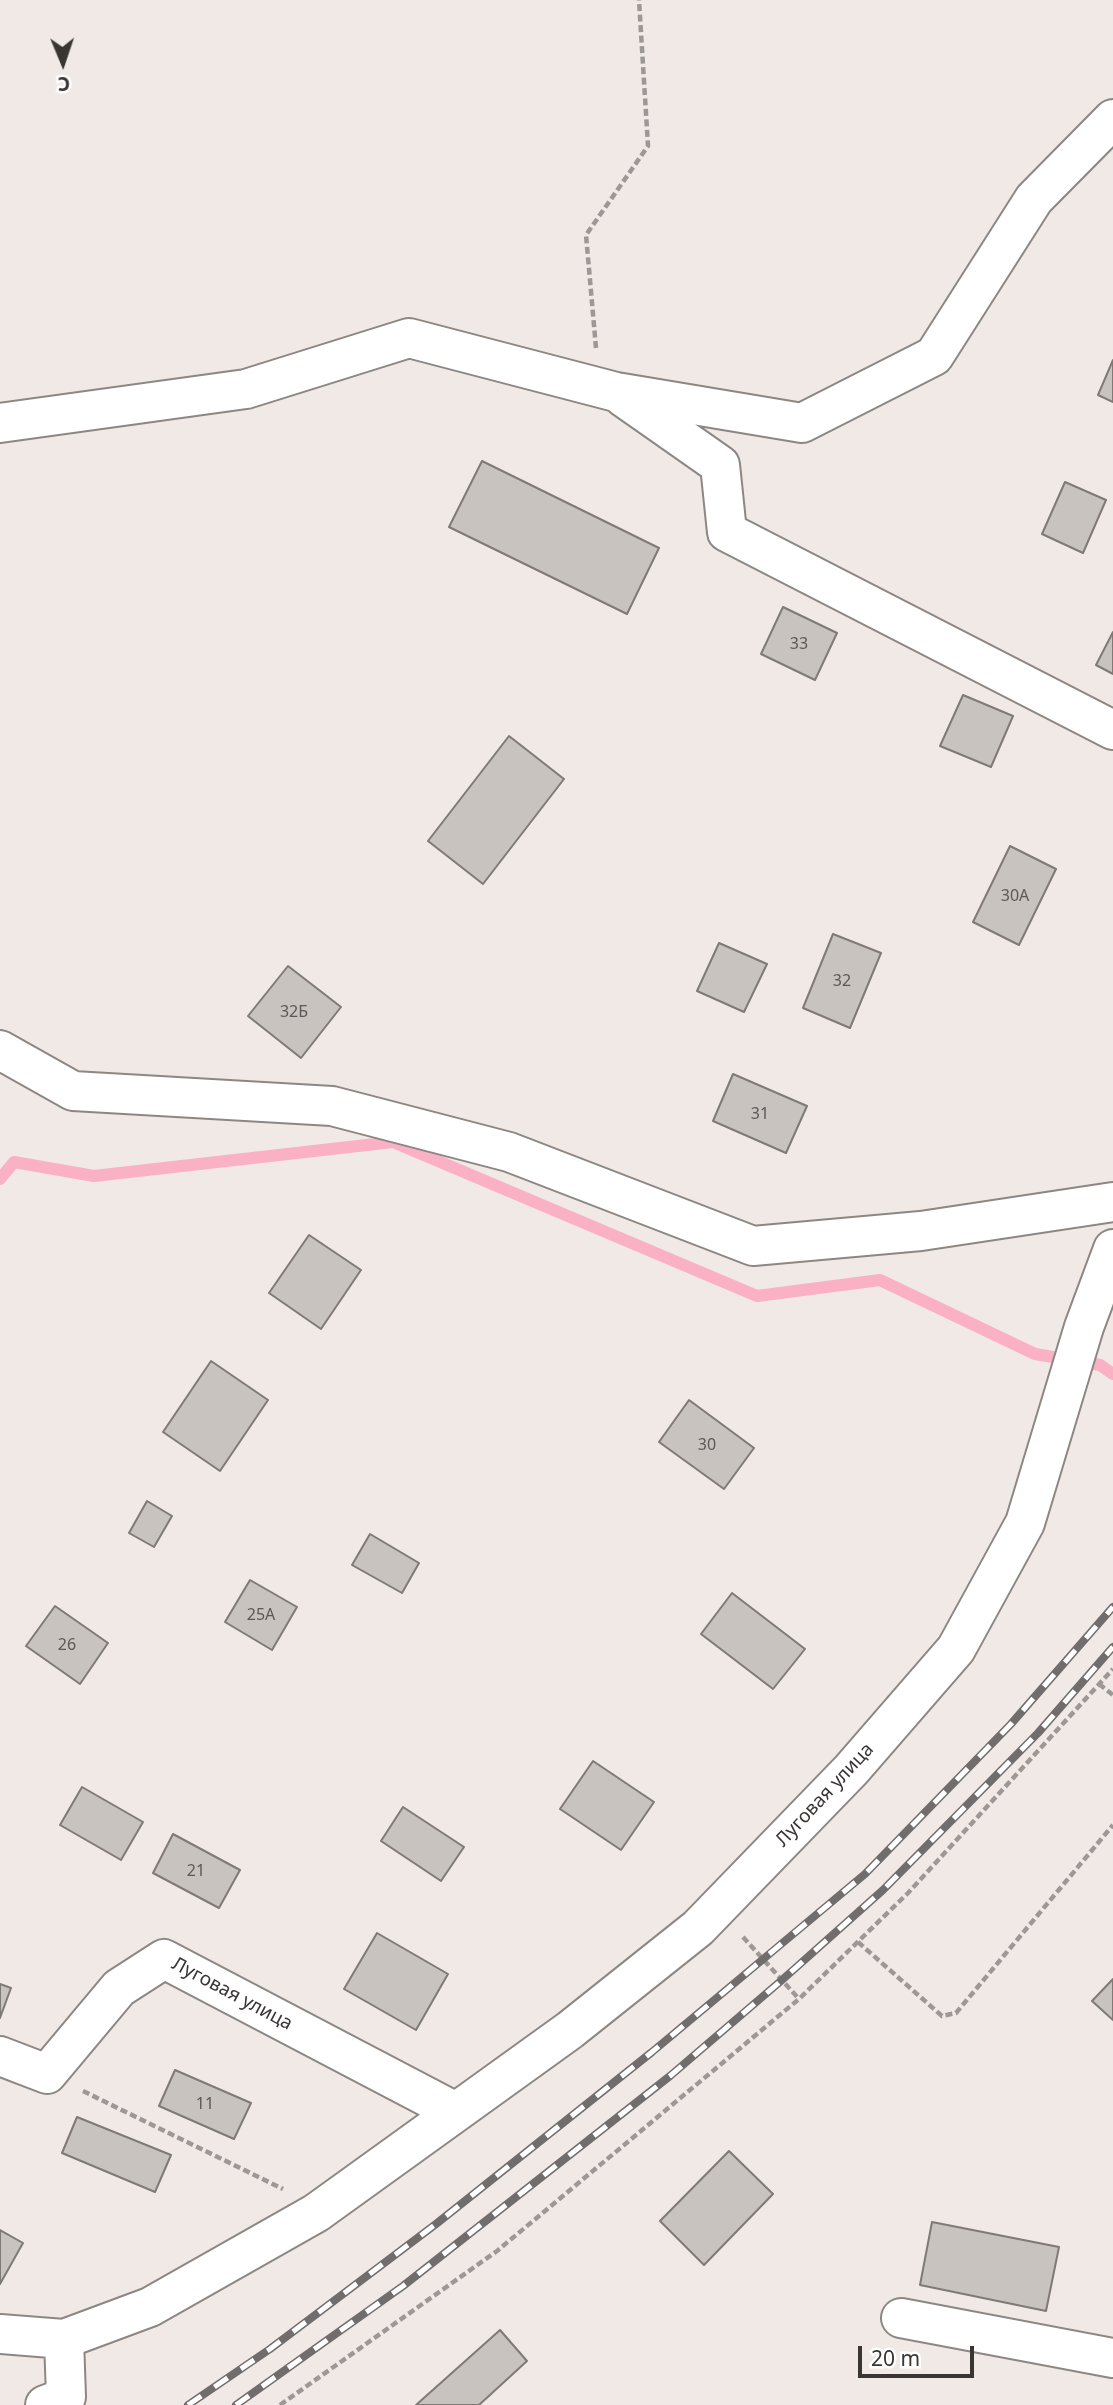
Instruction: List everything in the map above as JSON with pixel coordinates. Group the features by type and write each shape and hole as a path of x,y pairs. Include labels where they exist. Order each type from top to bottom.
{"street":[{"path":"0,423 246,388 409,338 608,389 802,423 934,356 1034,199 1113,119"},
{"path":"608,389 720,465 727,531 1113,730"},
{"path":"0,1050 73,1091 332,1106 495,1148 753,1245 921,1231 1113,1202"},
{"name":"Луговая улица","path":"0,2334 64,2339 150,2308 322,2208 570,2030 698,1928 851,1770 956,1649 1025,1523 1084,1327 1113,1249"},
{"name":"Луговая улица","path":"47,2074 119,1989 164,1959 454,2111"},
{"path":"0,2056 47,2074"},
{"path":"901,2318 1113,2358"},
{"path":"46,2405 66,2397 64,2339"}],"path":[{"path":"608,389 586,235 648,146 639,0"},
{"path":"280,2405 496,2251 799,1999 936,1863 1113,1669"},
{"path":"1100,1684 1113,1695"},
{"path":"858,1942 943,2016 956,2013 1113,1825"},
{"path":"717,1908 799,1999"},
{"path":"47,2074 322,2208"}],"building":[{"path":"1113,360 1113,402 1098,395"},
{"path":"482,461 659,548 627,614 449,527"},
{"path":"1065,482 1106,500 1083,553 1042,534"},
{"path":"783,607 837,633 815,680 761,654"},
{"path":"1113,632 1113,674 1096,665"},
{"path":"963,695 1013,716 991,767 940,746"},
{"path":"509,736 564,779 483,884 428,841"},
{"path":"1010,846 1056,869 1019,945 973,922"},
{"path":"833,934 881,953 850,1028 803,1008"},
{"path":"719,943 767,964 744,1012 697,991"},
{"path":"288,966 341,1007 301,1058 248,1016"},
{"path":"733,1074 807,1106 786,1153 713,1121"},
{"path":"309,1235 361,1270 321,1329 269,1293"},
{"path":"211,1361 268,1400 220,1471 163,1432"},
{"path":"689,1400 754,1448 724,1489 659,1442"},
{"path":"147,1501 172,1516 154,1547 129,1533"},
{"path":"370,1534 419,1563 402,1593 352,1565"},
{"path":"250,1580 297,1607 272,1650 225,1622"},
{"path":"732,1593 805,1649 773,1689 701,1634"},
{"path":"55,1606 108,1643 80,1684 26,1646"},
{"path":"593,1761 654,1802 621,1850 560,1809"},
{"path":"82,1787 143,1822 121,1860 60,1825"},
{"path":"403,1807 464,1847 441,1881 381,1841"},
{"path":"173,1834 240,1870 219,1908 153,1873"},
{"path":"377,1933 448,1974 416,2030 344,1989"},
{"path":"1113,1979 1113,2020 1092,2001"},
{"path":"0,1984 11,1988 0,2018"},
{"path":"175,2070 251,2103 234,2139 159,2106"},
{"path":"77,2117 171,2155 155,2192 62,2153"},
{"path":"729,2151 773,2194 704,2265 660,2221"},
{"path":"932,2222 1059,2247 1046,2311 920,2285"},
{"path":"0,2230 23,2243 0,2284"},
{"path":"500,2330 527,2361 479,2405 416,2405"}],"waterway":[{"path":"0,1179 14,1162 94,1176 393,1142 757,1296 880,1280 1035,1354 1100,1365 1113,1374"}],"railway":[{"path":"188,2405 270,2349 436,2224 652,2052 865,1874 1011,1724 1113,1607"},
{"path":"236,2405 403,2286 670,2076 782,1980 883,1890 1038,1733 1113,1647"}]}
